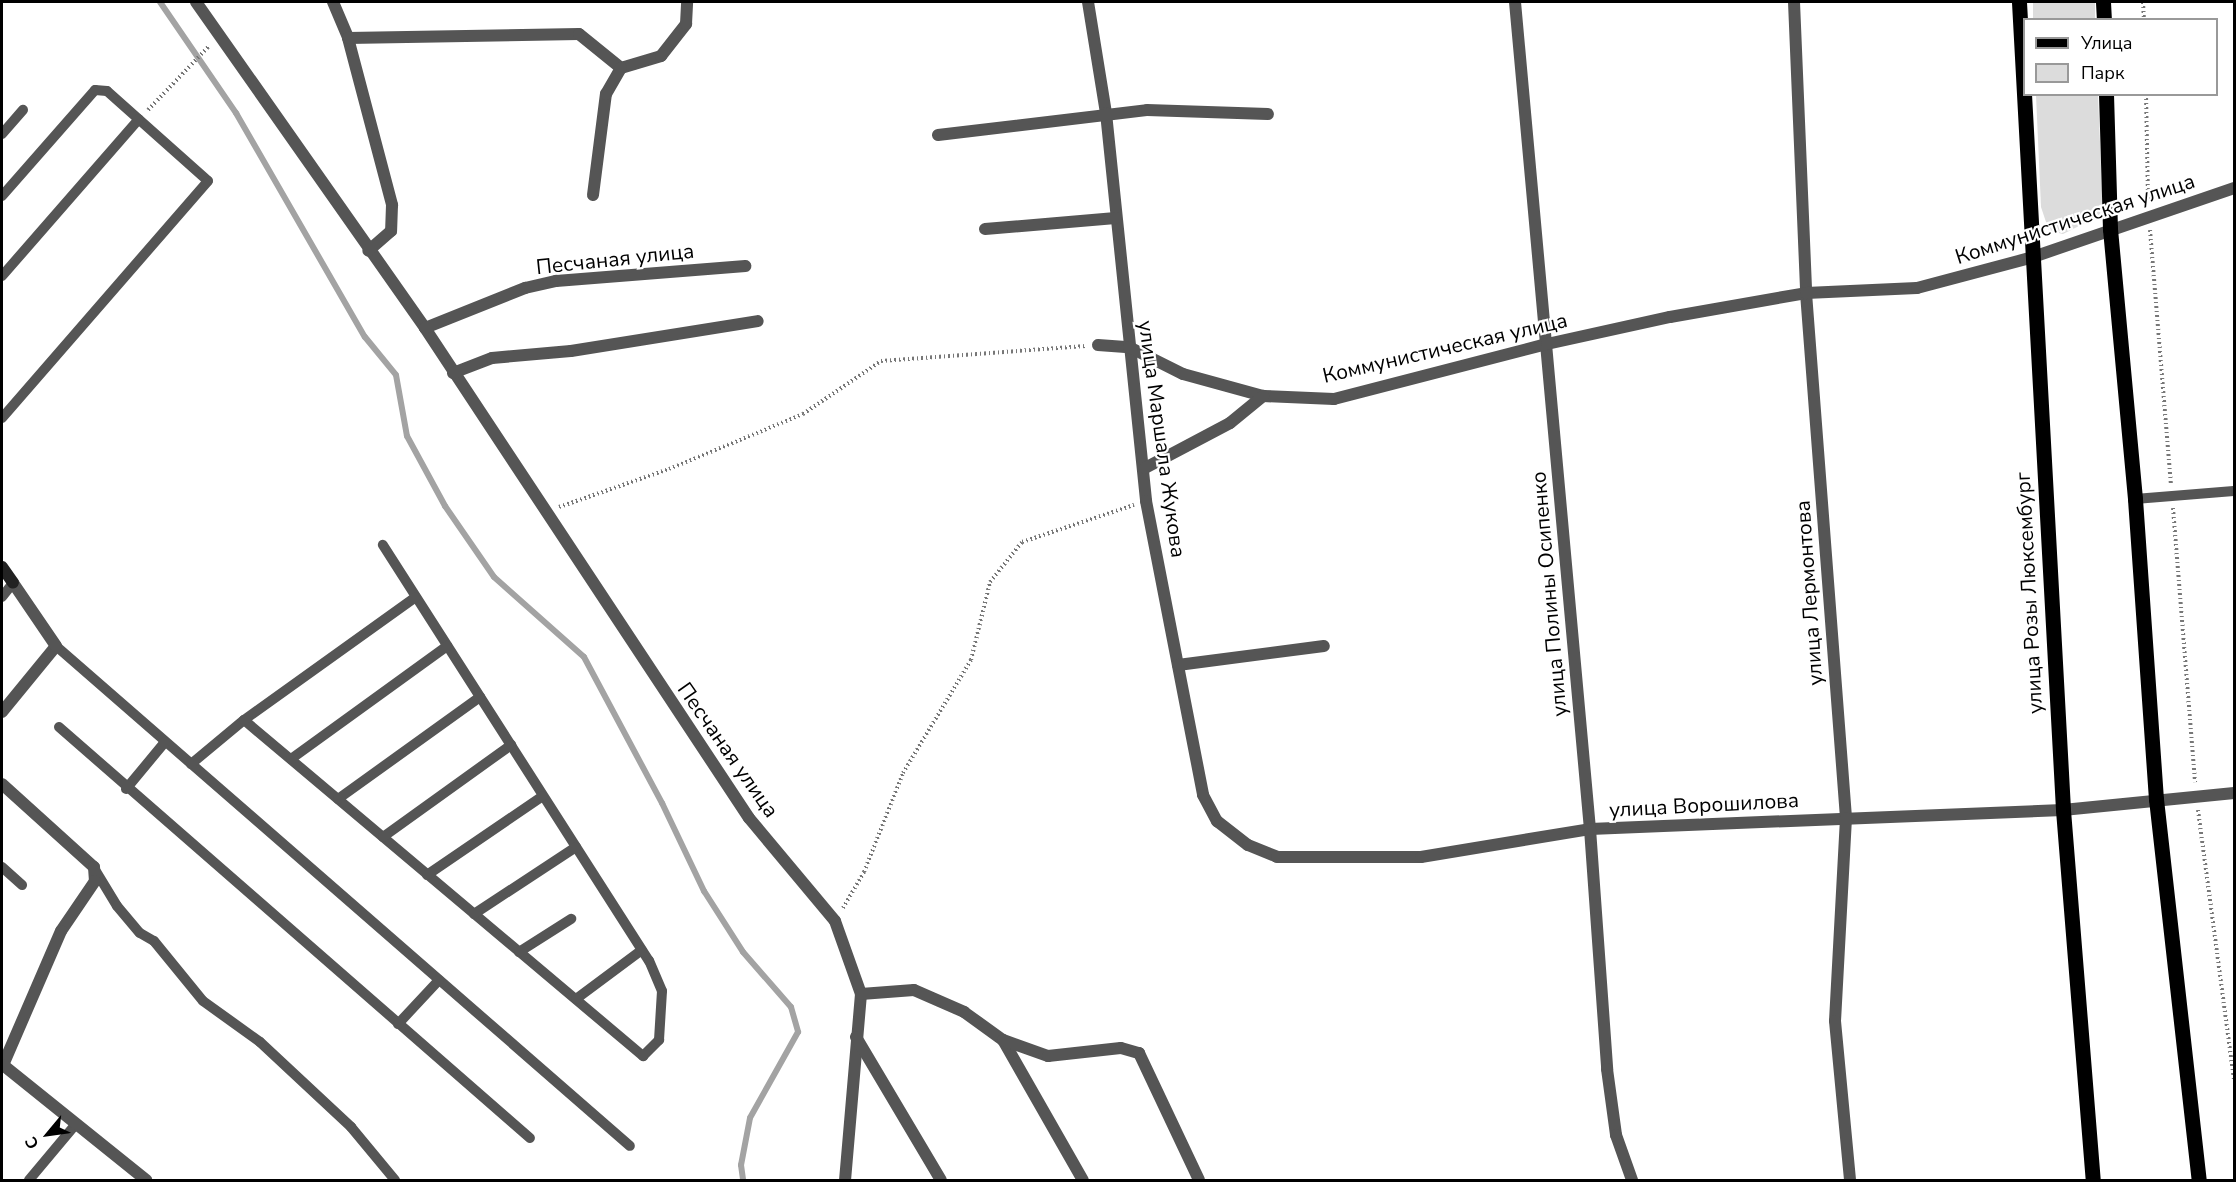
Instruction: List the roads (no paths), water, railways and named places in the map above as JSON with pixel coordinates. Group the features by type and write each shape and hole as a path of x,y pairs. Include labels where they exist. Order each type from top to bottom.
{"main road":[{"name":"улица Розы Люксембург","path":"2019,2 2023,95"},
{"path":"2103,2 2104,18"},
{"name":"улица Розы Люксембург","path":"2023,96 2030,258 2063,810 2093,1180"},
{"path":"2106,96 2110,229 2135,500 2156,799 2199,1180"}],"street":[{"name":"Песчаная улица","path":"196,2 368,251 425,328 544,512 749,818 835,921 861,994 845,1180"},
{"path":"333,2 348,38 392,205 391,231 368,251"},
{"path":"593,195 606,94 621,68 662,56 686,24 687,2"},
{"name":"улица Маршала Жукова","path":"1088,2 1106,112 1129,347 1145,468 1146,501 1203,795"},
{"name":"улица Полины Осипенко","path":"1515,2 1590,829 1607,1069 1616,1135 1632,1180"},
{"name":"улица Лермонтова","path":"1794,2 1806,293 1846,818 1835,1022 1850,1180"},
{"path":"348,38 579,34 621,68"},
{"path":"938,135 1106,112 1148,110 1268,114"},
{"name":"Коммунистическая улица","path":"1098,345 1129,347 1183,374 1263,396 1334,399 1546,344 1806,293 1917,288 2030,258 2235,188"},
{"path":"985,229 1116,218"},
{"name":"Песчаная улица","path":"425,328 525,288 556,281 745,266"},
{"path":"453,373 492,358 571,351 758,321"},
{"path":"1145,468 1230,423 1263,396"},
{"path":"2,567 56,646 2,712"},
{"path":"1178,665 1324,646"},
{"path":"2,784 94,867 95,881 61,932 2,1066 144,1180"},
{"name":"улица Ворошилова","path":"1203,795 1217,820 1248,845 1277,857 1421,857 1590,829 2063,810 2235,793"},
{"path":"861,994 914,990 964,1012 1003,1040 1048,1056 1121,1048 1139,1053 1199,1180"},
{"path":"856,1037 941,1180"},
{"path":"1003,1040 1083,1180"}],"lane":[{"path":"2,196 95,90 107,91 208,180 2,418"},
{"path":"2,134 23,110"},
{"path":"2,276 139,119"},
{"path":"2135,500 2235,491"},
{"path":"244,720 644,1056 659,1040 663,1016 662,992 642,950 383,544"},
{"path":"2,597 13,583"},
{"path":"191,764 244,720 416,597"},
{"path":"56,646 630,1146"},
{"path":"291,759 447,646"},
{"path":"338,799 480,697"},
{"path":"59,727 126,789 530,1138"},
{"path":"126,789 165,742"},
{"path":"383,837 511,746"},
{"path":"427,874 543,796"},
{"path":"474,914 576,846"},
{"path":"2,867 22,885"},
{"path":"94,867 117,906 140,933 154,941 203,1001 260,1042 351,1127 395,1180"},
{"path":"519,952 571,919"},
{"path":"576,999 642,950"},
{"path":"398,1024 439,980"},
{"path":"28,1180 76,1124"}],"waterway":[{"path":"160,2 236,113 365,337 396,375 407,436 445,506 494,577 584,657 662,803 704,891 743,952 791,1007 798,1032 750,1118 741,1165 743,1180"}]}
